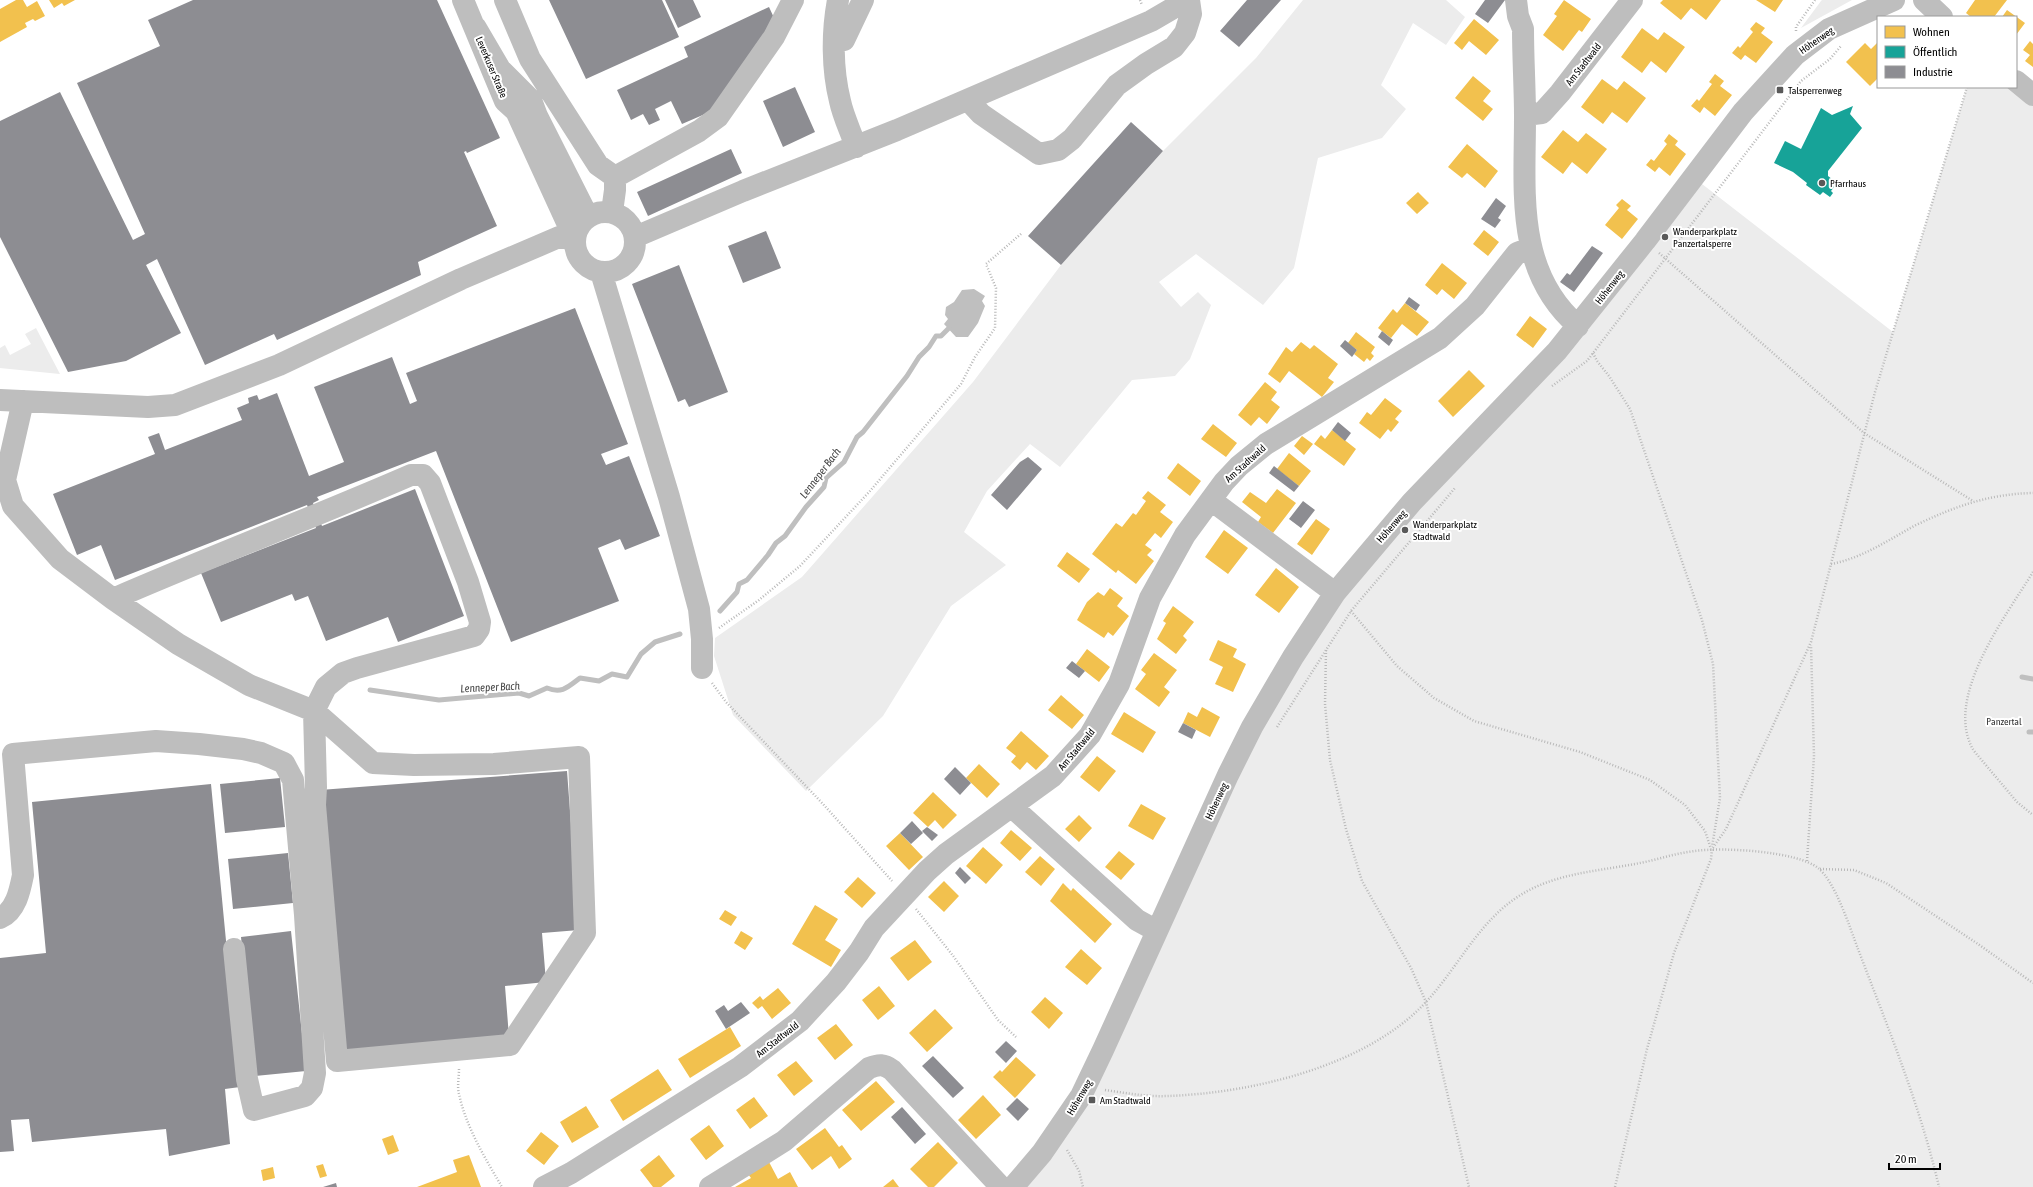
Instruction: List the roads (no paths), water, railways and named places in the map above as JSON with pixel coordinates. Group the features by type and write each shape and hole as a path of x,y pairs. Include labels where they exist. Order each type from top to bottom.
{"street":[{"name":"Leverkuser Straße","path":"463,0 476,28 505,101 523,106"},
{"path":"505,0 530,59 598,165 615,177"},
{"path":"615,177 699,131 718,117 774,37 793,0"},
{"path":"838,0 834,41 836,72 840,102 856,147"},
{"path":"834,41 844,40 863,0"},
{"path":"635,237 743,191 856,147 1151,22 1188,0 1191,14 1185,33 1174,47 1146,64 1117,85 1072,139 1058,150 1039,154 980,114 968,100"},
{"path":"1516,0 1518,16 1523,29 1525,217 1530,248 1541,277 1550,293 1560,308 1578,326"},
{"name":"Am Stadtwald","path":"1525,115 1542,113 1560,94 1632,0"},
{"name":"Höhenweg","path":"1014,1187 1054,1137 1085,1086 1252,727 1293,657 1334,594 1412,502 1557,351 1645,241 1743,112 1795,56 1829,29 1894,0"},
{"path":"1924,0 1941,16"},
{"path":"2017,82 2033,95"},
{"path":"523,106 588,217"},
{"path":"523,106 574,240 577,255 581,261 587,267 601,272 620,269 627,263 636,246 635,237 627,221 612,212 599,212 588,217 578,227 574,240"},
{"path":"612,212 615,177"},
{"path":"0,400 148,407 175,405 246,379 285,362 460,279 559,237 574,240"},
{"name":"Am Stadtwald","path":"544,1187 571,1173 740,1067 800,1021 836,982 859,952 874,928 904,894 946,854 1012,807 1062,767 1079,748 1101,719 1119,684 1150,598 1185,535 1239,466 1266,444 1440,338 1475,306 1517,253 1530,248"},
{"path":"601,272 669,497 699,610 702,639 702,668"},
{"path":"23,401 5,480 13,506 60,559 113,599 178,644 249,685 314,711 373,763 414,765 494,764 580,757 586,926 584,936 510,1045 337,1061 314,806 316,788 314,711 326,687 343,673 474,636 479,630 480,622 468,582 430,483 423,475 411,475 321,514 187,567 113,599"},
{"path":"1211,500 1334,594"},
{"path":"0,918 12,909 20,892 23,875 13,754 156,740 243,749 261,753 284,763 293,780 305,915 314,1073 312,1088 305,1096 254,1110 247,1079 234,949"},
{"path":"1012,807 1137,920 1157,931"},
{"path":"710,1187 784,1141 869,1068 878,1065 886,1065 892,1070 1001,1187"}],"waterway":[{"name":"Lenneper Bach","path":"720,611 737,592 739,584 747,580 776,543 785,536 806,507 824,487 826,478 844,462 857,437 863,432 907,376 919,357 929,347 936,336 941,336 949,328"},
{"name":"Lenneper Bach","path":"370,690 439,700 519,693 529,696 547,688 552,690 565,689 580,678 599,681 612,674 627,677 641,654 655,642 680,634"},
{"path":"2022,677 2033,679"}],"place":[{"name":"Talsperrenweg","path":"1780,90"},
{"name":"Pfarrhaus","path":"1822,183"},
{"name":"Wanderparkplatz Panzertalsperre","path":"1665,237"},
{"name":"Wanderparkplatz Stadtwald","path":"1405,530"},
{"name":"Am Stadtwald","path":"1092,1100"}],"park label":[{"name":"Panzertal","path":"2004,721"}]}
